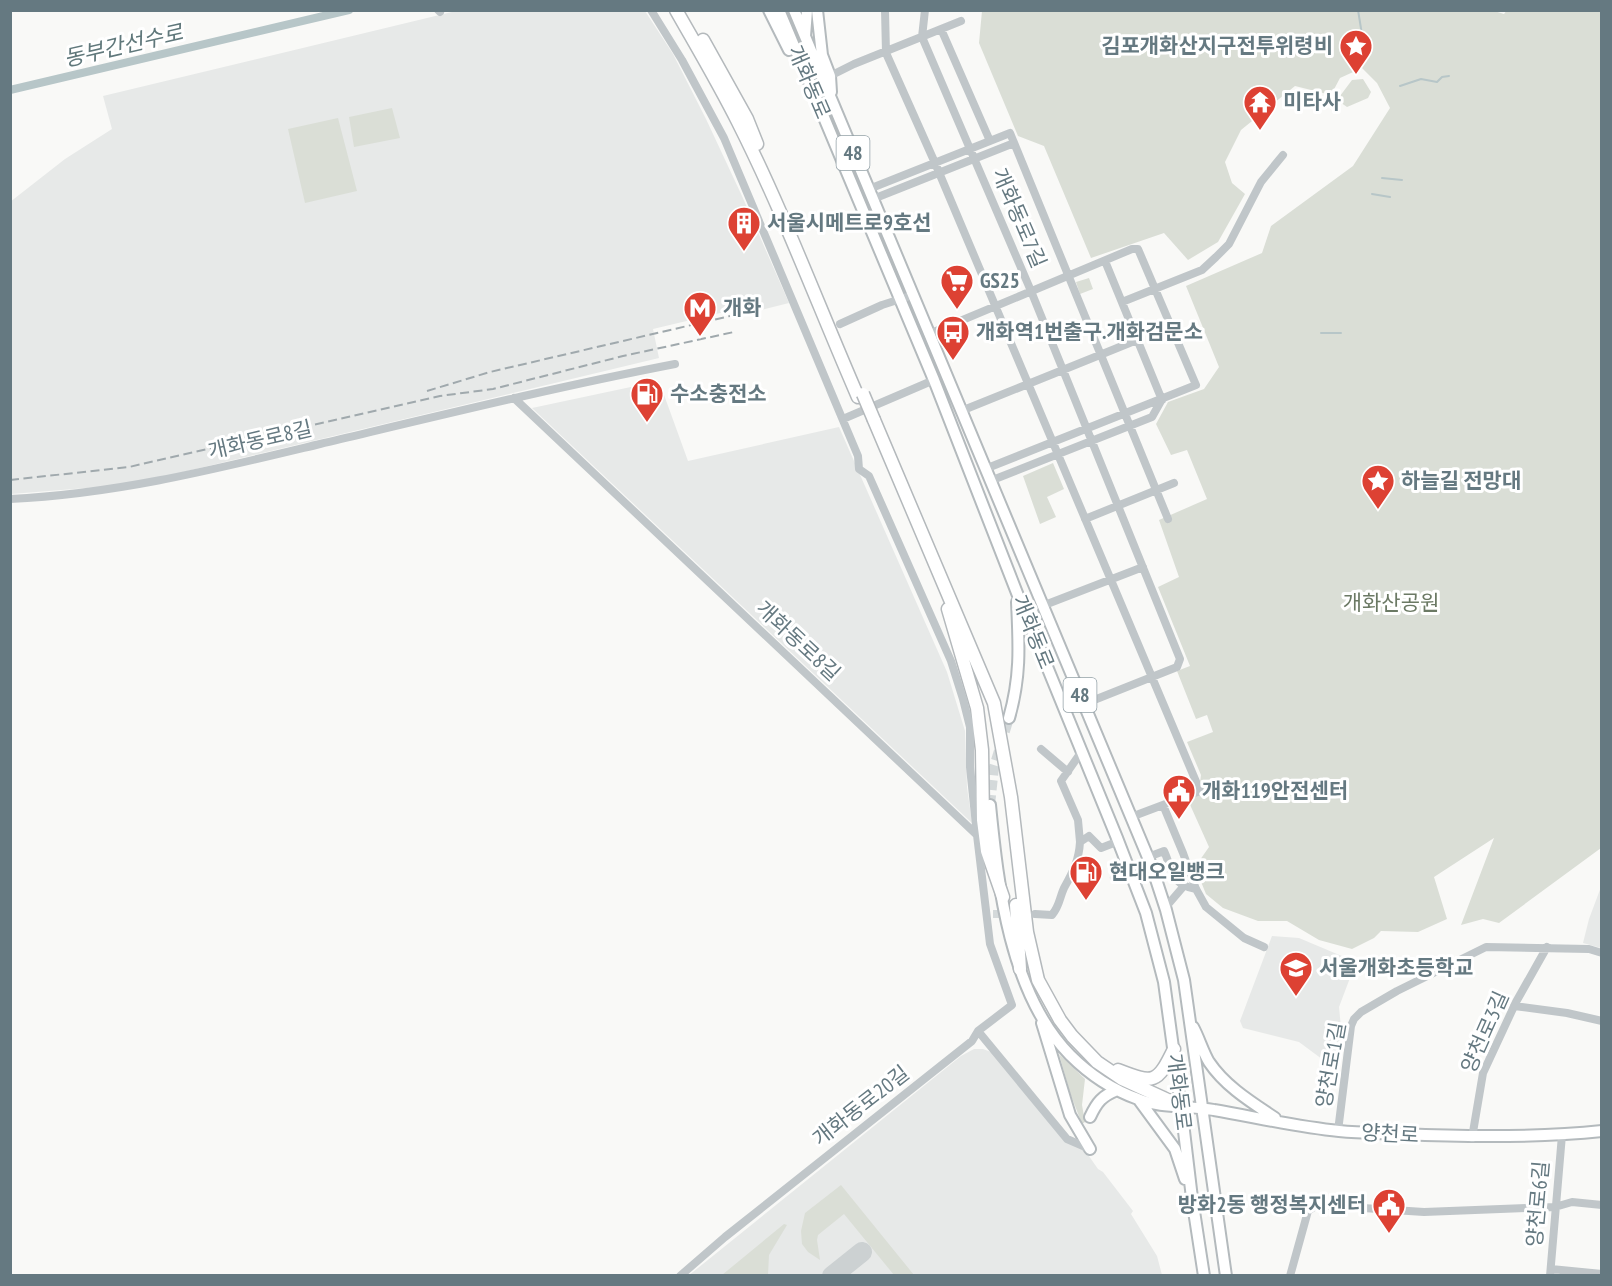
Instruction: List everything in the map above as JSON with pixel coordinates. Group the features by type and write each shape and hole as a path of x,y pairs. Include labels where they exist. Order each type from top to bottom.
{"highway":[{"path":"676,10 739,123 820,300"},
{"path":"685,10 718,64 747,120 860,396 994,703 1011,797 1027,932 1038,980 1060,1020 1097,1062 1122,1079 1181,1106"},
{"path":"871,421 986,703 997,743 1016,905 1020,969"},
{"path":"945,602 978,708 983,820 987,851 1003,897"},
{"path":"1097,1062 1127,1074 1149,1079 1157,1077 1163,1071 1173,1049"}],"main road":[{"path":"769,10 808,81"},
{"name":"개화동로","path":"779,10 934,380 1146,913 1164,982 1204,1275"},
{"name":"개화동로","path":"794,10 1148,857 1166,908 1184,980 1226,1275"},
{"name":"48","path":"807,10 805,40 808,81"},
{"name":"48","path":"817,10 822,56 830,76 833,104"},
{"path":"877,240 885,243 892,256 896,256 897,253"},
{"path":"1009,718 1018,681 1020,660 1017,593"},
{"path":"990,805 1007,925 1020,969 1039,1014 1070,1115 1090,1149"},
{"name":"양천로","path":"1039,1014 1070,1054 1093,1074 1117,1090 1156,1105 1202,1107 1338,1131 1472,1138 1562,1135 1602,1131"},
{"path":"1189,1019 1208,1060 1220,1076 1246,1098 1280,1121"},
{"path":"1090,1117 1098,1100 1105,1094 1117,1090"},
{"path":"1139,1100 1175,1149 1192,1198"}],"street":[{"path":"651,10 682,60 724,138 843,419 858,456 859,469 869,476 951,662 970,727 970,767 977,835"},
{"path":"885,10 886,53 935,163 1200,791 1131,817"},
{"path":"922,37 925,10"},
{"path":"830,76 961,21"},
{"name":"개화동로7길","path":"941,29 990,141"},
{"name":"개화동로7길","path":"922,37 1031,291 1180,658 1178,668 1151,676"},
{"name":"개화동로7길","path":"871,194 935,163 1010,133 1168,519"},
{"name":"개화동로7길","path":"871,194 939,173 1014,143"},
{"path":"1122,302 1202,270 1229,243 1261,182 1283,155"},
{"path":"929,334 1132,249 1138,249 1196,385 985,470"},
{"path":"1104,261 1162,400"},
{"path":"840,324 882,305 913,295"},
{"path":"961,411 1137,340"},
{"name":"개화동로8길","path":"10,499 103,491 202,472 514,398 675,364"},
{"path":"843,419 934,380"},
{"name":"개화동로8길","path":"514,398 977,835"},
{"path":"990,481 1152,417 1162,400"},
{"path":"1085,519 1174,483"},
{"path":"1042,606 1143,567"},
{"path":"1084,704 1151,676"},
{"path":"1041,749 1068,772"},
{"path":"1035,914 1052,915 1060,906 1063,891 1079,859 1078,820 1061,781 1082,751"},
{"path":"1162,805 1196,889 1206,907 1244,938 1264,947"},
{"name":"개화동로20길","path":"680,1275 972,1041 978,1031 1012,1005 990,944 990,914 977,835"},
{"path":"1080,842 1089,836 1101,848 1119,841"},
{"path":"1148,857 1179,845"},
{"path":"1164,850 1177,883 1183,887 1196,889"},
{"path":"1113,878 1130,870"},
{"path":"1166,908 1183,887"},
{"name":"양천로1길","path":"1338,1131 1351,1026 1361,1012 1486,946 1589,949 1602,953"},
{"name":"양천로3길","path":"1472,1138 1483,1073 1514,1006 1548,947"},
{"path":"1514,1006 1567,1013 1602,1021"},
{"path":"978,1031 1067,1138 1090,1149"},
{"name":"양천로6길","path":"1551,1272 1562,1135"},
{"path":"1290,1275 1308,1211 1317,1205 1424,1212 1556,1207 1572,1202 1602,1205"},
{"path":"1551,1272 1602,1275"}],"shaded area":[{"path":"456,11 645,11 673,54 706,119 789,303 749,313 737,309 653,329 659,358 154,479 112,486 11,494 10,202 65,159 112,129 103,96"},
{"path":"659,381 688,461 839,427 947,672 965,731 967,787 972,823 532,408"},
{"path":"1601,887 1601,948 1583,943"},
{"name":"서울개화초등학교","path":"1272,936 1299,938 1356,962 1339,1007 1341,1028 1339,1070 1299,1042 1243,1028 1240,1021"},
{"path":"974,1049 991,1052 1066,1140 1084,1149 1133,1211 1131,1214 1157,1256 1162,1275 688,1276 961,1056"}],"green space":[{"name":"개화산공원","path":"1491,10 1504,14 1507,10 1601,11 1601,848 1499,923 1483,919 1461,925 1494,838 1434,877 1447,919 1418,932 1381,931 1374,938 1352,949 1319,940 1287,921 1258,921 1223,908 1206,894 1195,867 1209,847 1187,798 1199,790 1201,775 1187,742 1213,732 1207,715 1196,719 1177,671 1190,666 1158,587 1179,577 1159,520 1207,499 1187,450 1171,455 1156,424 1168,402 1204,389 1219,367 1186,286 1262,253 1271,226 1353,166 1390,108 1377,83 1362,68 1340,78 1331,95 1295,86 1241,130 1225,162 1232,183 1245,194 1218,242 1188,260 1164,233 1091,258 1044,146 1018,136 979,43 982,11"},
{"path":"1363,79 1371,92 1368,98 1347,107 1337,100 1352,80"},
{"path":"392,108 400,138 354,147 349,117"},
{"path":"338,118 357,191 305,203 288,129"},
{"path":"1089,278 1093,289 1080,294 1076,282"},
{"path":"1053,463 1064,489 1047,497 1056,517 1040,524 1023,476"},
{"path":"1059,1054 1085,1079 1082,1105 1085,1122 1082,1124 1070,1093"},
{"path":"841,1185 914,1275 894,1275 844,1214 818,1235 820,1260 808,1252 802,1244 801,1231 805,1213"},
{"path":"784,1224 787,1225 769,1255 768,1275 722,1275"}],"waterway":[{"name":"동부간선수로","path":"10,90 349,10"},
{"path":"1358,10 1365,53"},
{"path":"1400,86 1421,79 1437,82 1442,77 1449,76"},
{"path":"1382,178 1402,180"},
{"path":"1372,194 1390,197"},
{"path":"1321,333 1341,333"}],"taxiway":[{"path":"832,1276 862,1252"}],"tunnel":[{"path":"990,805 994,767 1009,718"},
{"path":"993,914 1010,914"}],"railway":[{"path":"427,391 490,372 730,316"},
{"path":"10,480 129,467 440,396 493,389 623,356 734,332"}],"place":[{"name":"김포개화산지구전투위령비","path":"1356,75"},
{"name":"미타사","path":"1260,131"},
{"name":"서울시메트로9호선","path":"744,252"},
{"name":"GS25","path":"957,310"},
{"name":"개화","path":"700,337"},
{"name":"개화역1번출구.개화검문소","path":"953,361"},
{"name":"수소충전소","path":"647,423"},
{"name":"하늘길 전망대","path":"1378,510"},
{"name":"개화119안전센터","path":"1179,820"},
{"name":"현대오일뱅크","path":"1086,901"},
{"name":"서울개화초등학교","path":"1296,997"},
{"name":"방화2동 행정복지센터","path":"1389,1234"}]}
